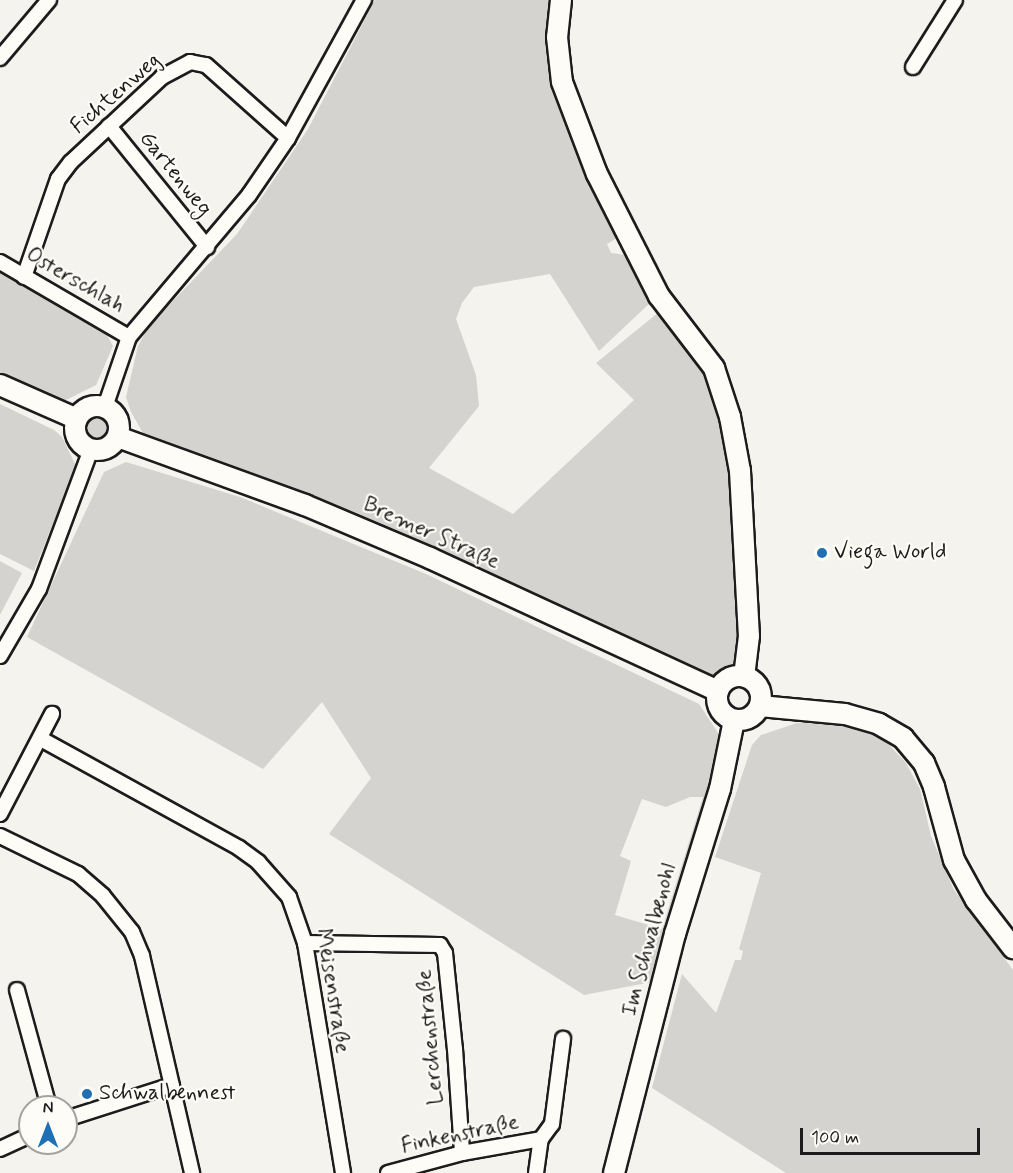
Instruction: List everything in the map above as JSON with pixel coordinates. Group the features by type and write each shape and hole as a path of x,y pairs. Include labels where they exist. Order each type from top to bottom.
{"main road":[{"path":"561,0 557,37 562,82 597,174 659,296 714,368 730,417 740,471 749,636 744,677"},
{"path":"0,385 77,419"},
{"path":"92,406 105,407 118,420 118,437 106,448 91,449 78,439 77,419 92,406"},
{"name":"Bremer Straße","path":"118,437 304,505 420,554 718,691"},
{"path":"744,677 757,686 760,705 752,716 734,720 718,706 718,691 726,681 744,677"},
{"path":"760,705 845,714 879,724 903,738 924,763 934,787 954,860 976,900 1013,948"},
{"name":"Im Schwalbenohl","path":"614,1173 675,934 720,789 734,720"}],"street":[{"path":"0,58 49,0"},
{"path":"105,407 129,337 207,247 288,138 364,0"},
{"path":"913,67 955,0"},
{"name":"Fichtenweg","path":"24,277 58,179 109,126 162,77 190,62 206,65 288,138"},
{"name":"Gartenweg","path":"109,126 207,247"},
{"name":"Osterschlah","path":"0,262 129,337"},
{"path":"0,656 39,588 91,449"},
{"path":"0,814 41,740 52,714"},
{"name":"Meisenstraße","path":"41,740 258,862 289,897 305,943 343,1173"},
{"path":"0,836 78,874 103,896 132,932 142,956 192,1173"},
{"name":"Lerchenstraße","path":"305,943 440,945 445,953 455,1049 462,1153"},
{"path":"17,990 46,1095"},
{"name":"Finkenstraße","path":"536,1173 541,1139 552,1124 563,1039"},
{"path":"78,1115 172,1085"},
{"name":"Finkenstraße","path":"388,1173 462,1153 541,1139"},
{"path":"0,1149 18,1141"}],"shaded area":[{"path":"375,0 550,0 577,149 617,238 607,244 611,253 626,255 651,302 599,351 550,274 474,287 462,303 456,319 476,375 479,406 429,468 513,514 634,400 596,363 659,312 707,373 724,420 733,475 739,621 737,655 732,667 723,674 713,677 681,670 444,554 318,500 144,435 131,412 126,397 138,346 149,326 237,234 308,129"},
{"path":"0,267 104,330 113,346 96,385 62,402 0,376"},
{"path":"0,404 54,430 62,437 76,466 34,571 0,554"},
{"path":"98,416 107,419 110,428 107,437 98,440 89,437 86,428 89,419"},
{"path":"126,462 240,497 426,574 699,704 724,742 657,981 584,995 329,834 371,778 322,702 263,769 27,637 104,472","holes":["690,797 703,797 662,929 615,915 631,861 620,856 642,799 666,807"]},
{"path":"0,561 22,573 0,615"},
{"path":"797,723 845,724 878,733 906,763 920,789 931,836 954,890 1013,970 1013,1173 786,1173 652,1088 682,974 716,1013 735,960 741,960 743,951 739,949 761,873 715,857 752,745 761,735"}],"place":[{"name":"Viega World","path":"822,553"},
{"name":"Schwalbennest","path":"87,1094"}]}
